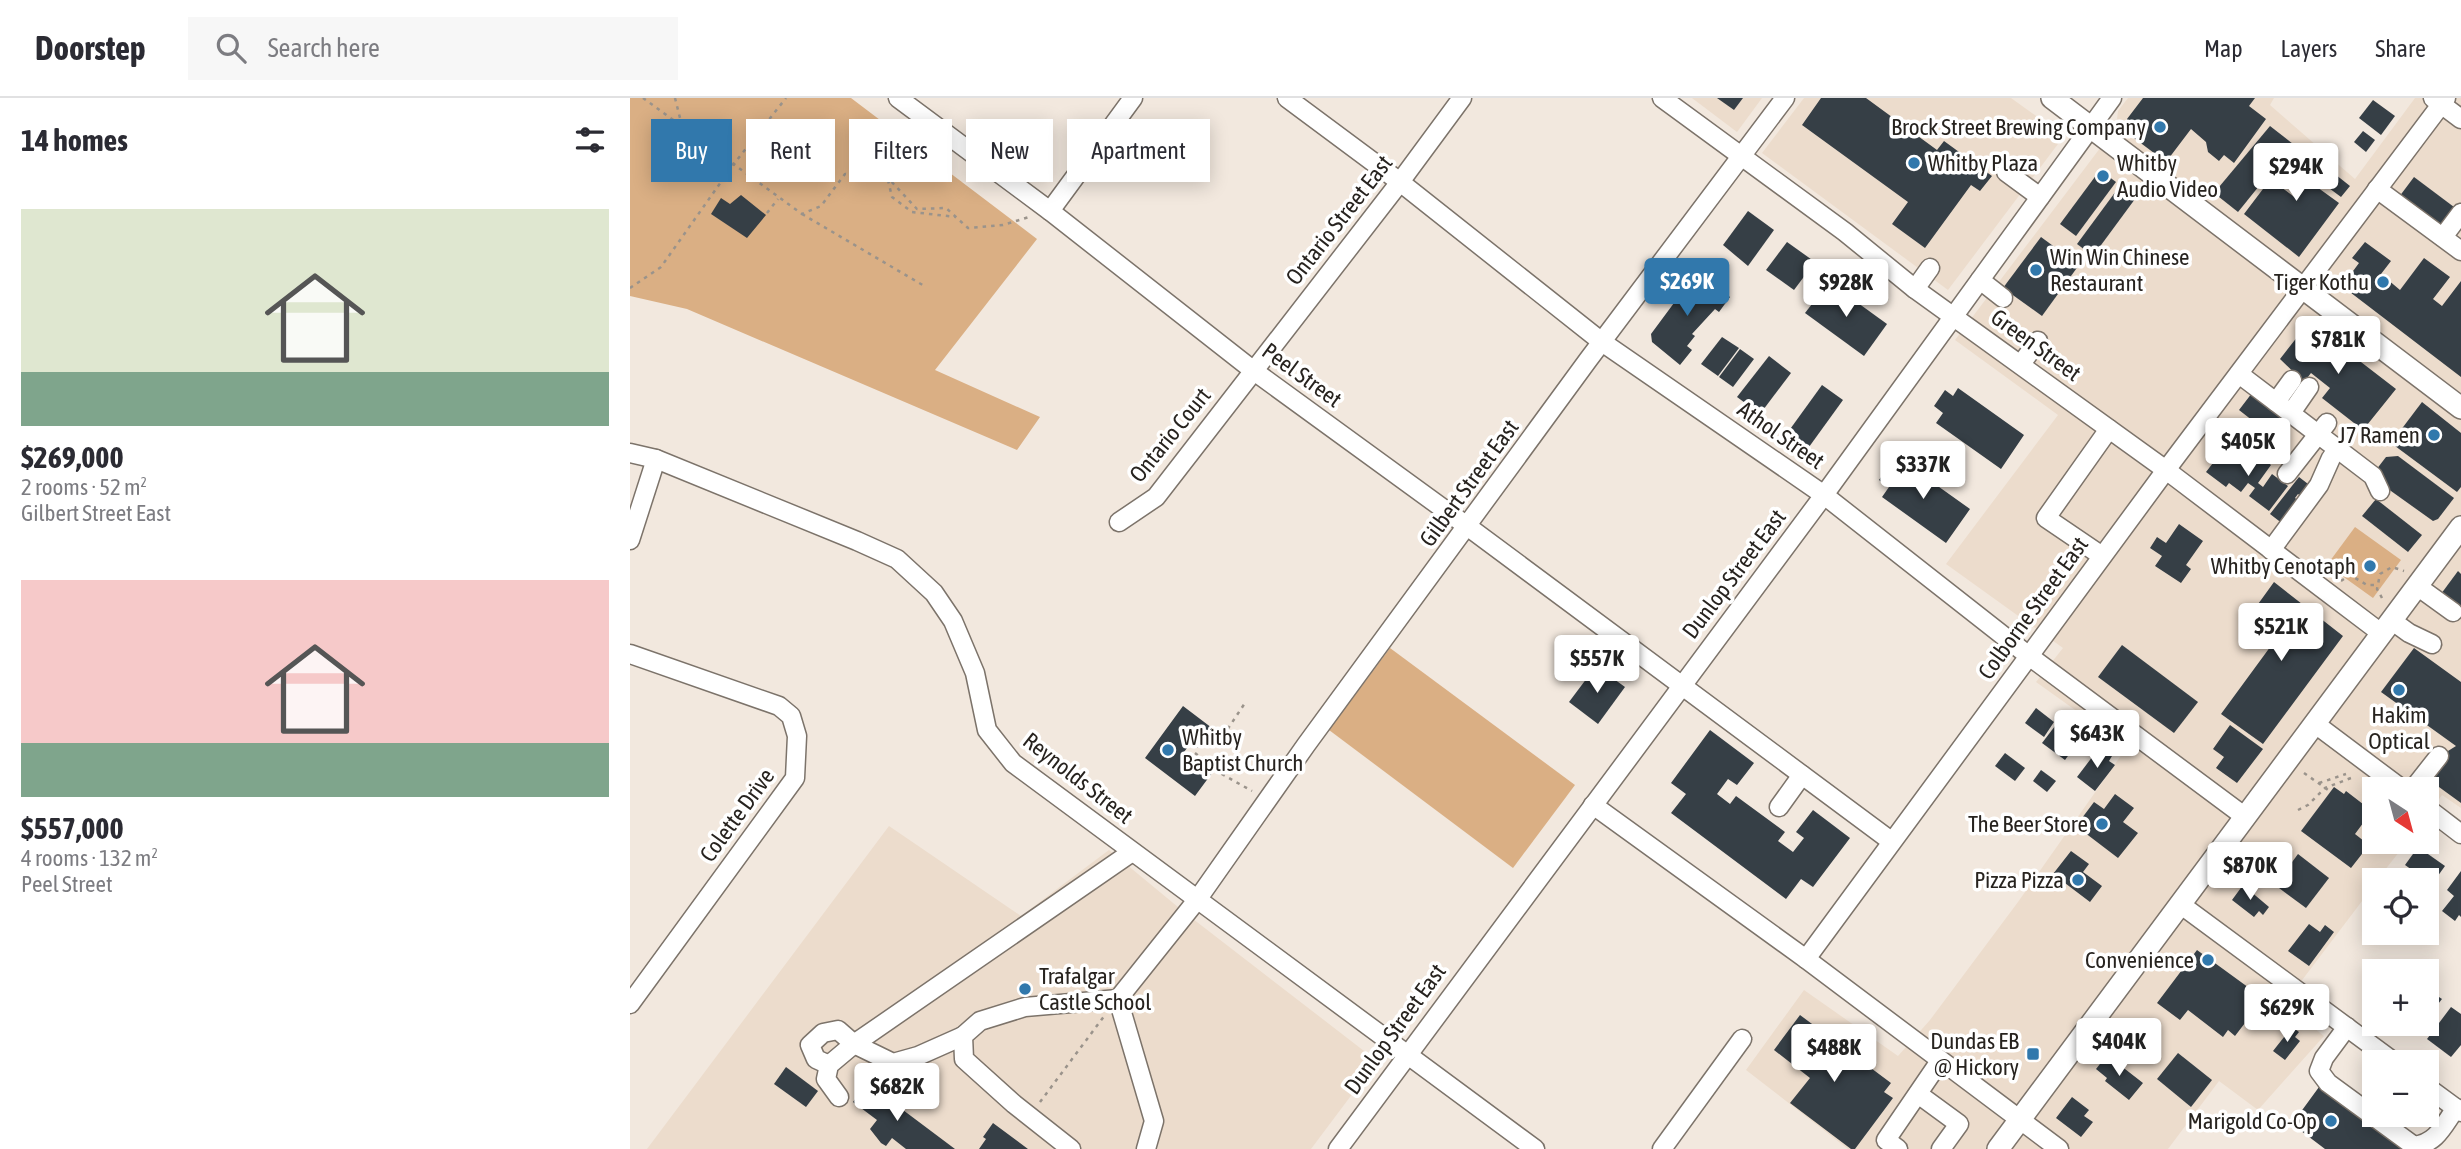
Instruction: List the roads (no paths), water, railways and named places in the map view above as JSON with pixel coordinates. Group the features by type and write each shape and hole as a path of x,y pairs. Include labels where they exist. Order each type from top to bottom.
{"main road":[{"path":"2052,98 2461,408"},
{"path":"1998,1149 2386,627 2411,579 2460,529"}],"street":[{"name":"Peel Street","path":"898,98 1050,211 1254,371 1892,841"},
{"path":"1050,211 1133,98"},
{"name":"Athol Street","path":"1287,98 1400,182 1602,342 1824,495 2029,656 2244,816"},
{"name":"Ontario Street East","path":"1254,371 1462,98"},
{"name":"Green Street","path":"1662,98 1845,232 1915,289 2272,550 2386,627 2409,633 2431,644"},
{"name":"Gilbert Street East","path":"1118,999 1197,900 1467,526 1785,98"},
{"name":"Dunlop Street East","path":"1338,1149 1824,495 2112,98"},
{"path":"2440,100 2461,119"},
{"name":"Colborne Street East","path":"1805,959 2165,470 2304,289 2440,100"},
{"path":"2006,172 2040,197"},
{"path":"2377,189 2461,251"},
{"path":"2443,237 2461,213"},
{"path":"1915,289 1930,268"},
{"path":"1980,280 2003,298"},
{"path":"2021,365 2038,341"},
{"name":"Ontario Court","path":"1119,522 1156,497 1254,371"},
{"path":"2239,374 2291,413 2323,429 2373,476 2380,491"},
{"path":"2276,402 2292,380"},
{"path":"2291,413 2309,387"},
{"path":"2102,556 2046,518 2109,429"},
{"path":"2287,474 2323,429"},
{"name":"Reynolds Street","path":"630,453 656,459 897,559 934,593 953,621 975,673 988,730 1013,763 1535,1149"},
{"path":"2272,550 2319,485 2331,458"},
{"path":"630,540 656,459"},
{"path":"2411,579 2453,612"},
{"name":"Colette Drive","path":"630,654 779,706 791,716 797,736 795,778 630,1004"},
{"path":"2314,723 2386,777"},
{"path":"2422,777 2439,756"},
{"path":"1779,807 1802,775"},
{"path":"1593,805 2059,1149"},
{"path":"2440,818 2461,834"},
{"path":"839,1097 826,1079 829,1065 855,1044 1132,852"},
{"path":"2180,904 2378,1050"},
{"path":"829,1065 816,1059 810,1045 823,1033 838,1030 855,1044 893,1063 918,1056 963,1036 979,1021 1025,1007 1118,999 1154,1121 1146,1149"},
{"path":"2347,1027 2324,1058 2319,1071 2328,1083 2414,1146 2430,1145 2458,1110 2439,1096"},
{"path":"963,1036 964,1059 1071,1149"},
{"path":"1662,1149 1742,1039"},
{"path":"1898,1149 1886,1140 1940,1061"},
{"path":"1918,1094 1959,1124 1941,1149"}],"place":[{"name":"Brock Street Brewing Company","path":"2160,127"},
{"name":"Whitby Plaza","path":"1914,163"},
{"name":"Whitby Audio Video","path":"2103,176"},
{"name":"Win Win Chinese Restaurant","path":"2036,270"},
{"name":"Tiger Kothu","path":"2383,282"},
{"name":"J7 Ramen","path":"2434,435"},
{"name":"Whitby Cenotaph","path":"2370,566"},
{"name":"Hakim Optical","path":"2399,690"},
{"name":"Whitby Baptist Church","path":"1168,750"},
{"name":"The Beer Store","path":"2102,824"},
{"name":"Pizza Pizza","path":"2078,880"},
{"name":"Convenience","path":"2208,960"},
{"name":"Trafalgar Castle School","path":"1025,989"},
{"name":"Dundas EB @ Hickory","path":"2033,1054"},
{"name":"Marigold Co-Op","path":"2331,1121"}]}
